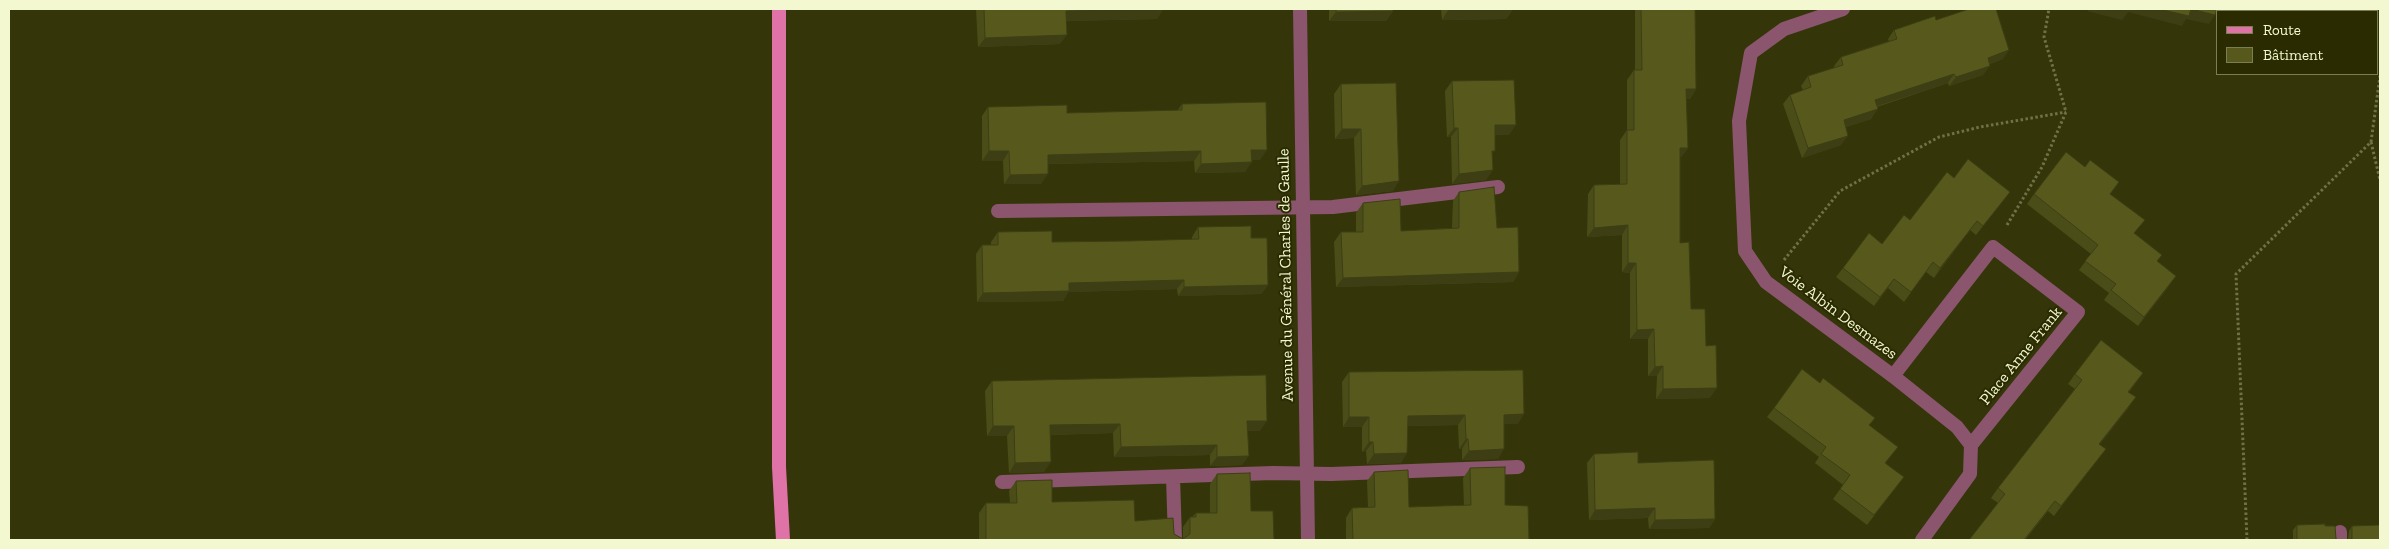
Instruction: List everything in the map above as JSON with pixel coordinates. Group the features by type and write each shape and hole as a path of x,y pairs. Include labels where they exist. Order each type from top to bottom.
{"main road":[{"path":"779,9 780,467 783,540"},
{"path":"776,540 780,467"}],"street":[{"name":"Avenue du Général Charles de Gaulle","path":"1300,9 1308,540"},
{"name":"Voie Albin Desmazes","path":"1843,9 1820,12 1784,29 1751,53 1739,121 1745,251 1766,282 1893,376 1956,426 1971,445"},
{"path":"998,211 1333,207 1498,187"},
{"path":"1893,376 1993,247"},
{"name":"Place Anne Frank","path":"1971,445 2078,312 1993,247"},
{"path":"1922,540 1970,474 1971,445"},
{"path":"1002,482 1518,467"},
{"path":"1173,477 1176,540"}],"path":[{"path":"1993,247 2042,167 2066,112 2044,37 2049,9"},
{"path":"2380,76 2371,142 2380,180"},
{"path":"1766,282 1840,191 1939,137 1980,127 2066,112"},
{"path":"2247,540 2236,274 2371,142"}],"building":[{"path":"984,9 1163,9 1066,11 1067,35 985,38"},
{"path":"1336,9 1393,9 1393,11 1336,12"},
{"path":"1448,9 1513,9 1448,10"},
{"path":"1641,9 1695,9 1696,89 1686,89 1688,148 1680,148 1680,243 1689,242 1691,309 1705,309 1706,346 1716,345 1717,388 1663,389 1663,366 1655,367 1654,329 1637,330 1636,263 1628,263 1628,225 1594,228 1594,185 1627,184 1627,130 1634,130 1634,70 1642,70"},
{"path":"1969,9 1996,9 2009,50 1988,58 1990,66 1956,77 1954,74 1875,100 1878,109 1844,120 1848,136 1808,148 1790,95 1811,87 1808,76 1843,65 1841,57 1897,39 1894,30 1935,16 1936,20"},
{"path":"2159,9 2191,9 2189,16"},
{"path":"2191,9 2217,9 2215,15"},
{"path":"2288,9 2312,9 2312,10"},
{"path":"1514,80 1516,125 1495,125 1495,151 1492,151 1493,170 1459,174 1458,128 1454,128 1452,81"},
{"path":"1396,83 1399,181 1362,186 1361,129 1342,129 1341,84"},
{"path":"1266,102 1267,150 1251,150 1252,162 1201,164 1201,151 1048,155 1048,174 1010,175 1009,151 989,151 988,107 1067,105 1067,113 1182,110 1182,104"},
{"path":"2066,152 2085,167 2090,160 2119,182 2110,194 2145,220 2134,233 2162,255 2157,261 2176,276 2144,317 2111,290 2116,284 2085,261 2098,245 2034,194"},
{"path":"1968,159 2010,192 1983,226 1977,221 1940,268 1933,262 1911,292 1894,279 1880,297 1843,268 1869,233 1882,244 1904,215 1910,220 1947,172 1954,178"},
{"path":"1494,187 1497,228 1518,227 1519,272 1343,278 1341,232 1363,232 1363,203 1400,199 1401,231 1459,228 1459,192"},
{"path":"1251,226 1251,238 1267,238 1268,285 1184,287 1184,280 1069,283 1069,291 983,293 982,245 998,245 998,232 1052,231 1052,242 1129,241 1199,239 1198,227"},
{"path":"2101,340 2143,373 2128,392 2136,397 2099,444 2106,449 2061,506 2055,501 2024,540 1969,540 2005,494 1998,488 2082,380 2075,374"},
{"path":"1802,369 1820,383 1823,378 1875,418 1869,425 1898,447 1885,463 1904,477 1874,515 1840,489 1850,475 1821,454 1826,447 1774,408"},
{"path":"1523,370 1524,414 1504,415 1504,449 1469,451 1468,439 1466,439 1465,415 1408,416 1407,453 1374,454 1373,442 1369,442 1369,417 1349,417 1349,372"},
{"path":"1266,375 1267,421 1247,421 1249,456 1217,457 1217,445 1121,447 1120,424 1050,425 1051,462 1015,463 1014,426 993,426 992,381"},
{"path":"1638,452 1638,463 1714,460 1715,519 1655,520 1655,508 1595,510 1594,454"},
{"path":"1505,467 1505,505 1528,506 1529,540 1353,540 1352,508 1375,507 1374,472 1408,470 1409,507 1471,505 1470,468"},
{"path":"1250,473 1251,511 1273,511 1274,540 986,540 986,503 1017,503 1016,481 1052,480 1052,502 1134,500 1135,521 1173,518 1174,534 1183,539 1190,534 1190,517 1196,517 1196,513 1217,513 1217,474"},
{"path":"2325,524 2325,526 2335,526 2336,539 2339,540 2297,540 2297,525"},
{"path":"2380,525 2380,540 2349,540 2352,539 2352,526"}]}
